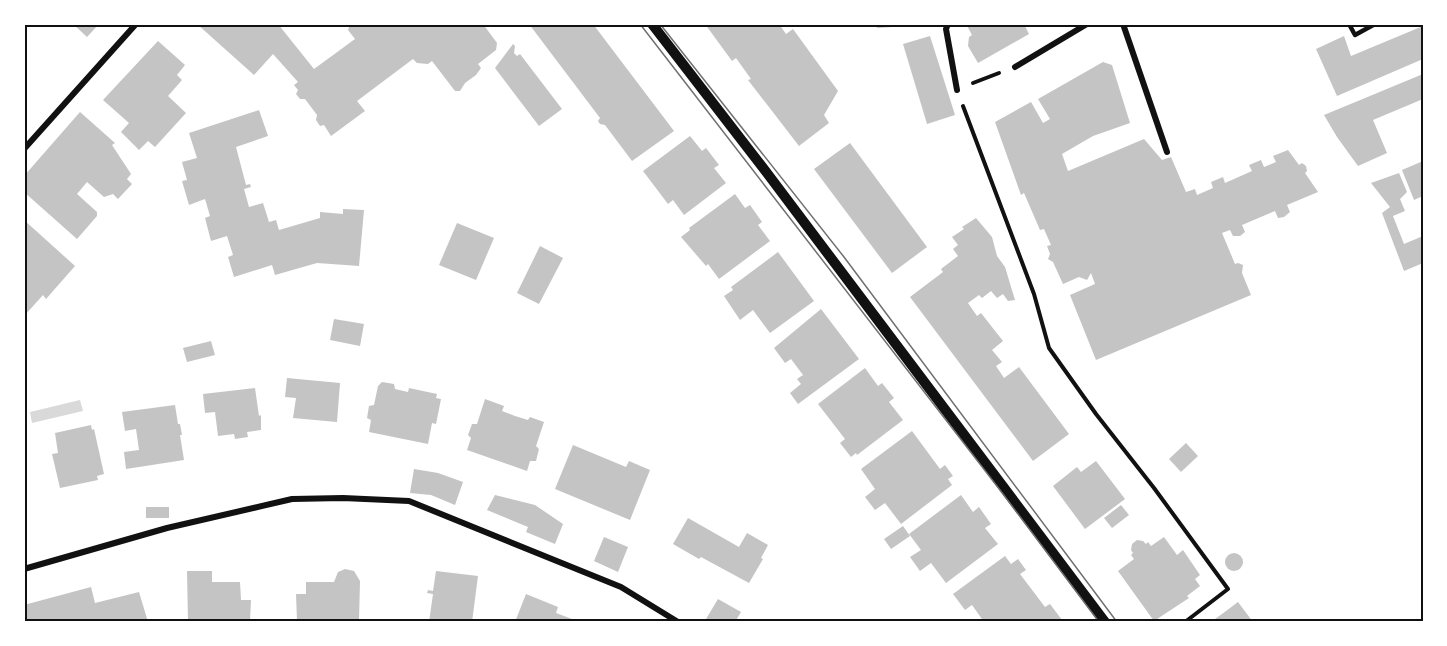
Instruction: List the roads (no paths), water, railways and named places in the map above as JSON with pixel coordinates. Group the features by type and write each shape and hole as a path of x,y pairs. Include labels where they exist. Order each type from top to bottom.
{"street":[{"path":"24,149 136,24"},
{"path":"652,24 1105,622"},
{"path":"948,24 946,29 957,90"},
{"path":"1015,67 1087,24"},
{"path":"1123,24 1167,152"},
{"path":"24,569 167,528 292,499 343,498 409,501 621,587 678,622"}],"lane":[{"path":"1349,24 1355,35 1375,24"}],"tram line":[{"path":"640,24 1000,490 1099,622"},
{"path":"660,24 844,257 1117,622"}]}
